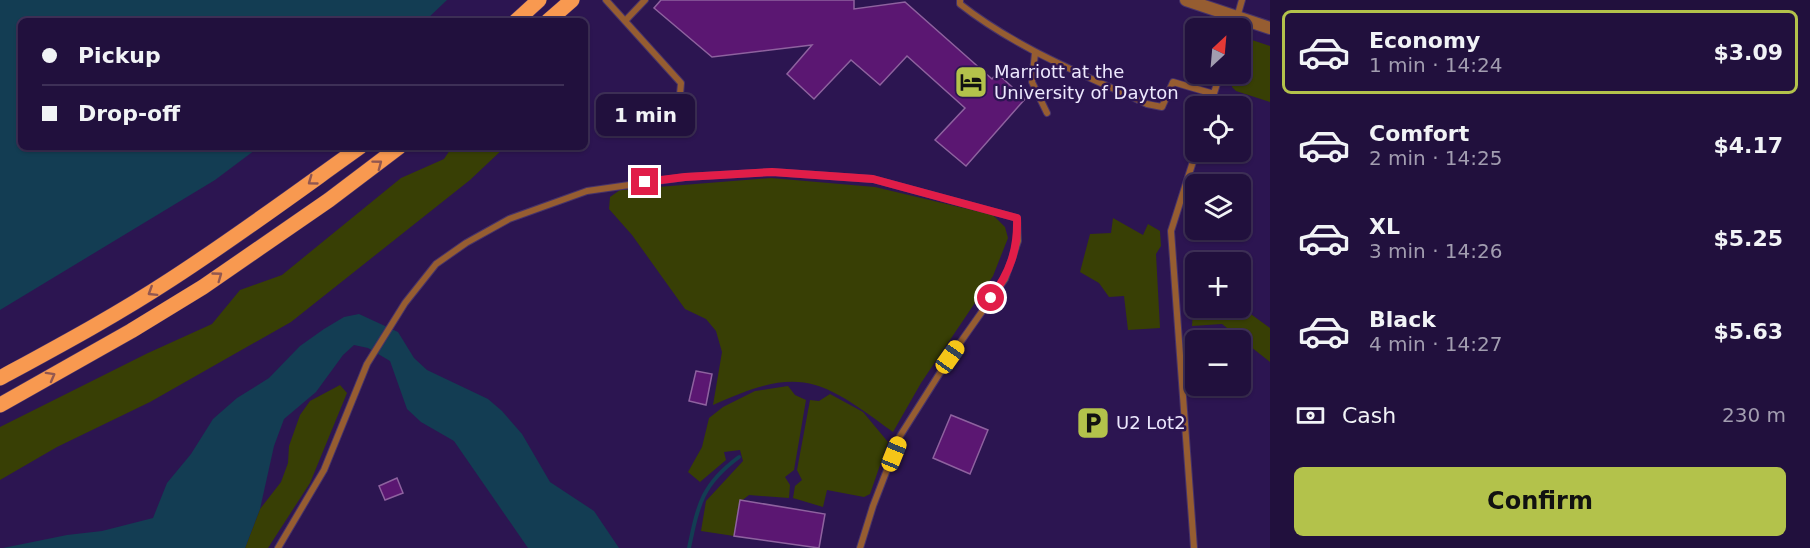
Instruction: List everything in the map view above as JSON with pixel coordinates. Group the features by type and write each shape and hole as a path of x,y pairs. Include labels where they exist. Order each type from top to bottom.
{"main road":[{"path":"519,18 539,0"},
{"path":"551,18 572,0"},
{"path":"0,378 100,323 169,281 246,230 356,150"},
{"path":"0,405 202,287 329,200 395,150"}],"street":[{"path":"1186,0 1225,18"},
{"path":"1251,25 1270,28"}],"lane":[{"path":"606,0 681,83 679,105"},
{"path":"625,21 645,0"},
{"path":"960,0 960,4 986,24 1035,53 1147,104 1162,107 1173,82 1214,94 1217,84"},
{"path":"1237,18 1242,0"},
{"path":"1035,53 1032,82 1047,113"},
{"path":"1193,162 1171,231 1194,548"},
{"path":"278,548 324,470 367,364 396,317 436,264 466,243 509,219 587,190 685,177 772,172 873,179 1017,218 1018,242 1005,279 950,357 900,436 873,506 860,548"}],"green space":[{"path":"1251,40 1270,46 1270,102 1236,91 1232,84 1251,84"},
{"path":"450,150 502,150 470,180 291,322 150,402 57,447 0,480 0,427 148,353 212,324 240,290 282,275 401,178 444,159"},
{"path":"771,178 875,187 993,215 1005,227 1008,238 993,276 921,383 893,432 846,399 827,389 808,383 789,382 768,385 743,392 713,405 722,352 716,331 706,319 685,309 632,235 609,209 610,197 620,190"},
{"path":"1113,218 1143,235 1148,224 1160,231 1161,246 1156,254 1160,328 1128,330 1124,296 1109,297 1099,283 1080,272 1090,234 1111,233"},
{"path":"1251,314 1270,328 1270,362 1251,347 1251,330 1230,330 1222,324 1192,326 1193,318 1251,318"},
{"path":"340,385 347,393 310,483 268,548 245,548 260,509 281,482 288,463 289,446 300,415 310,401"},
{"path":"788,386 795,395 806,400 794,470 785,477 790,485 789,498 749,495 740,502 734,536 701,531 706,501 743,461 740,450 724,452 726,460 700,482 688,472 702,447 709,418 723,407 755,391"},
{"path":"830,394 863,412 888,442 870,494 864,497 827,490 823,507 793,498 795,486 802,480 797,470 810,400 819,401"}],"water":[{"path":"0,0 447,0 428,18 18,18 18,150 255,150 215,180 0,310"},
{"path":"359,314 398,332 414,358 427,370 488,399 502,411 522,434 550,482 594,511 619,548 528,548 454,441 421,422 407,409 390,361 368,348 354,345 343,355 316,392 284,419 274,446 260,509 245,548 3,548 67,535 102,531 153,518 167,483 191,454 213,419 237,398 269,378 300,346 344,317"}],"building":[{"name":"Marriott at the University of Dayton","path":"661,0 854,0 854,9 905,2 992,79 997,73 1025,99 966,166 935,140 965,108 907,56 880,85 851,60 814,99 787,74 812,45 712,57 654,8"},
{"path":"696,371 712,374 706,405 689,401"},
{"path":"951,415 988,430 970,474 933,458"},
{"path":"397,478 403,493 385,500 379,486"},
{"path":"740,500 825,514 819,548 734,536"}],"waterway":[{"path":"689,548 703,496 717,477 739,457"}],"place":[{"name":"Marriott at the University of Dayton","path":"971,82"},
{"name":"U2 Lot2","path":"1093,423"}],"route":[{"path":"645,182 685,177 772,172 873,179 1017,218 1018,242 1005,279 991,298"}]}
